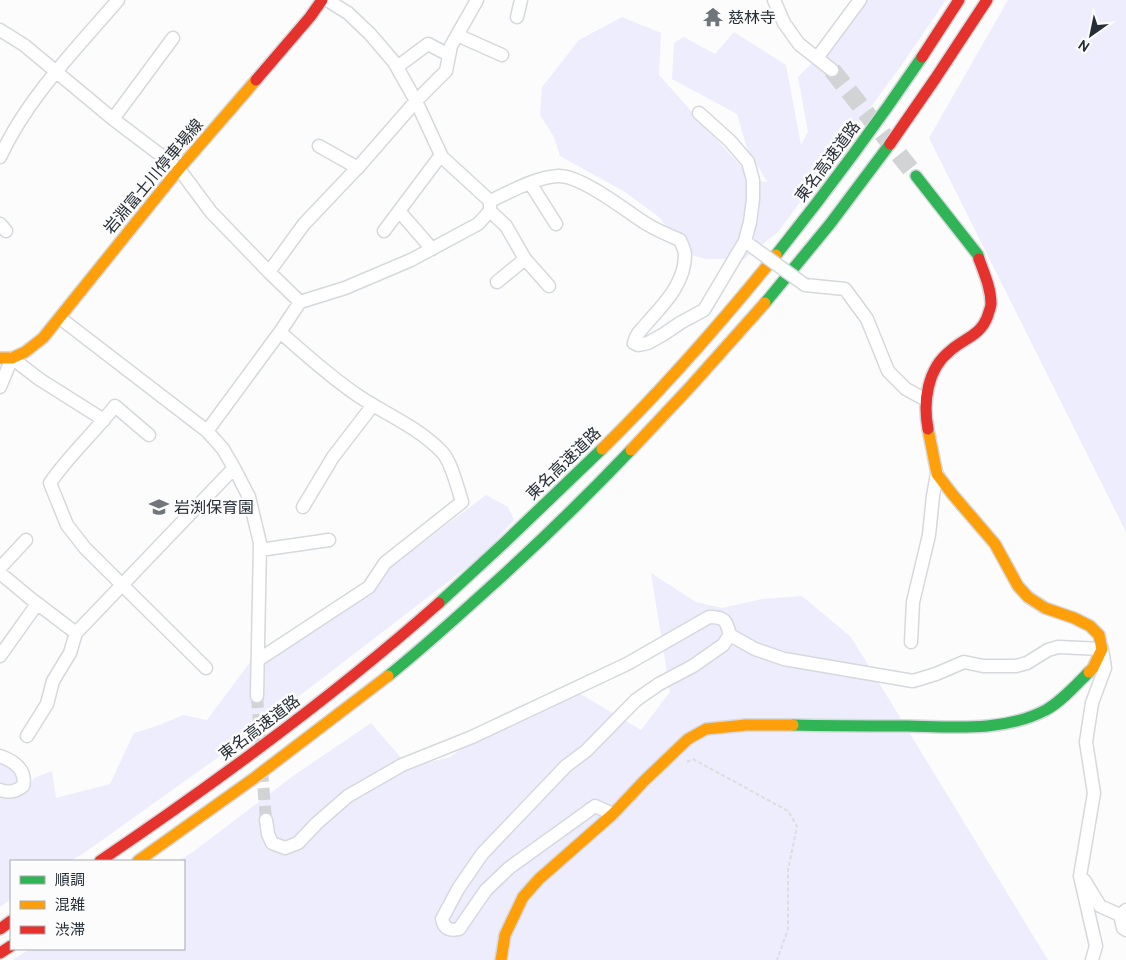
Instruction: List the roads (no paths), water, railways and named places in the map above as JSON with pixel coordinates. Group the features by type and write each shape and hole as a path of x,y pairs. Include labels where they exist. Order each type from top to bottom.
{"main road":[{"name":"岩淵富士川停車場線","path":"6,358 25,352 43,338 179,169 310,17 322,0"},
{"name":"東名高速道路","path":"102,860 241,763 330,694 470,576 613,438 693,352 796,230 868,134 959,0"},
{"path":"139,860 252,781 428,643 495,584 618,465 686,394 792,271 838,213 912,112 987,0"},
{"path":"501,960 505,935 523,897 539,879 613,814 688,739 706,729 746,725 1000,725 1047,709 1070,691 1093,668 1102,649 1100,635 1090,626 1045,608 1028,597 1018,586 995,544 953,495 938,474 926,417 926,400 931,379 937,366 949,352 977,333 986,321 991,305 989,286 978,255 916,176"}],"street":[{"path":"0,157 26,109 118,0"},
{"path":"327,0 348,13 370,34 394,62 416,101 442,157 490,206 506,226 525,259 549,286"},
{"path":"269,272 304,224 358,168 416,101 446,71 451,46 477,0"},
{"path":"517,17 521,0"},
{"path":"774,0 784,23 799,44 832,70"},
{"path":"817,58 860,0"},
{"path":"0,30 24,44 113,119 179,169 211,212 300,302"},
{"path":"458,35 502,55"},
{"path":"113,119 173,38"},
{"path":"397,67 428,44 449,55"},
{"path":"207,431 300,302 345,288 411,260 478,224 486,217 490,206 530,183 546,178 560,176 578,181 603,194 647,224 680,240 685,254 682,275 670,296 637,334 634,343 648,343 704,310 748,243 753,199 753,180 748,162 730,141 699,113"},
{"path":"318,146 358,168"},
{"path":"384,231 441,154"},
{"path":"530,183 556,224"},
{"path":"399,211 432,249"},
{"path":"748,243 805,285 845,289 867,319 888,372 906,390 926,400"},
{"path":"497,282 525,259"},
{"path":"60,318 207,431 222,449 234,468 248,497 260,543 257,696"},
{"path":"258,660 369,586 385,563 462,502 455,479 444,454 422,434 357,395 322,369 280,332"},
{"path":"0,387 6,358 104,420"},
{"path":"303,507 333,457 373,405"},
{"path":"149,435 115,406 62,465 50,483 67,524 85,548 206,668"},
{"path":"27,736 48,704 53,681 70,653 76,633 234,468"},
{"path":"911,642 913,602 929,535 933,496 938,474"},
{"path":"0,568 26,540"},
{"path":"260,550 329,540"},
{"path":"0,573 76,633"},
{"path":"0,656 37,604"},
{"path":"266,820 268,834 272,843 285,848 298,844 317,823 348,796 402,765 472,738 627,664 709,617 719,617 726,622 730,635 755,649 784,659 913,681 964,662 983,666 1016,666 1026,664 1048,650 1058,647 1102,649 1105,668 1092,703 1086,742 1094,793 1080,876 1096,946 1092,960"},
{"path":"613,814 595,806 509,868 486,890 459,929 447,929 443,925 442,920 458,889 482,854 566,766 586,752 636,700 659,684 693,666 722,645 730,635"},
{"path":"0,756 20,767 24,780 23,786 16,791 8,793 0,790"},
{"path":"1080,876 1088,885 1100,906 1123,913 1123,928 1126,930"}],"tunnel":[{"path":"832,70 916,176"},
{"path":"257,696 261,750"},
{"path":"262,770 266,820"}],"place":[{"name":"慈林寺","path":"713,17"},
{"name":"岩渕保育園","path":"159,507"}]}
